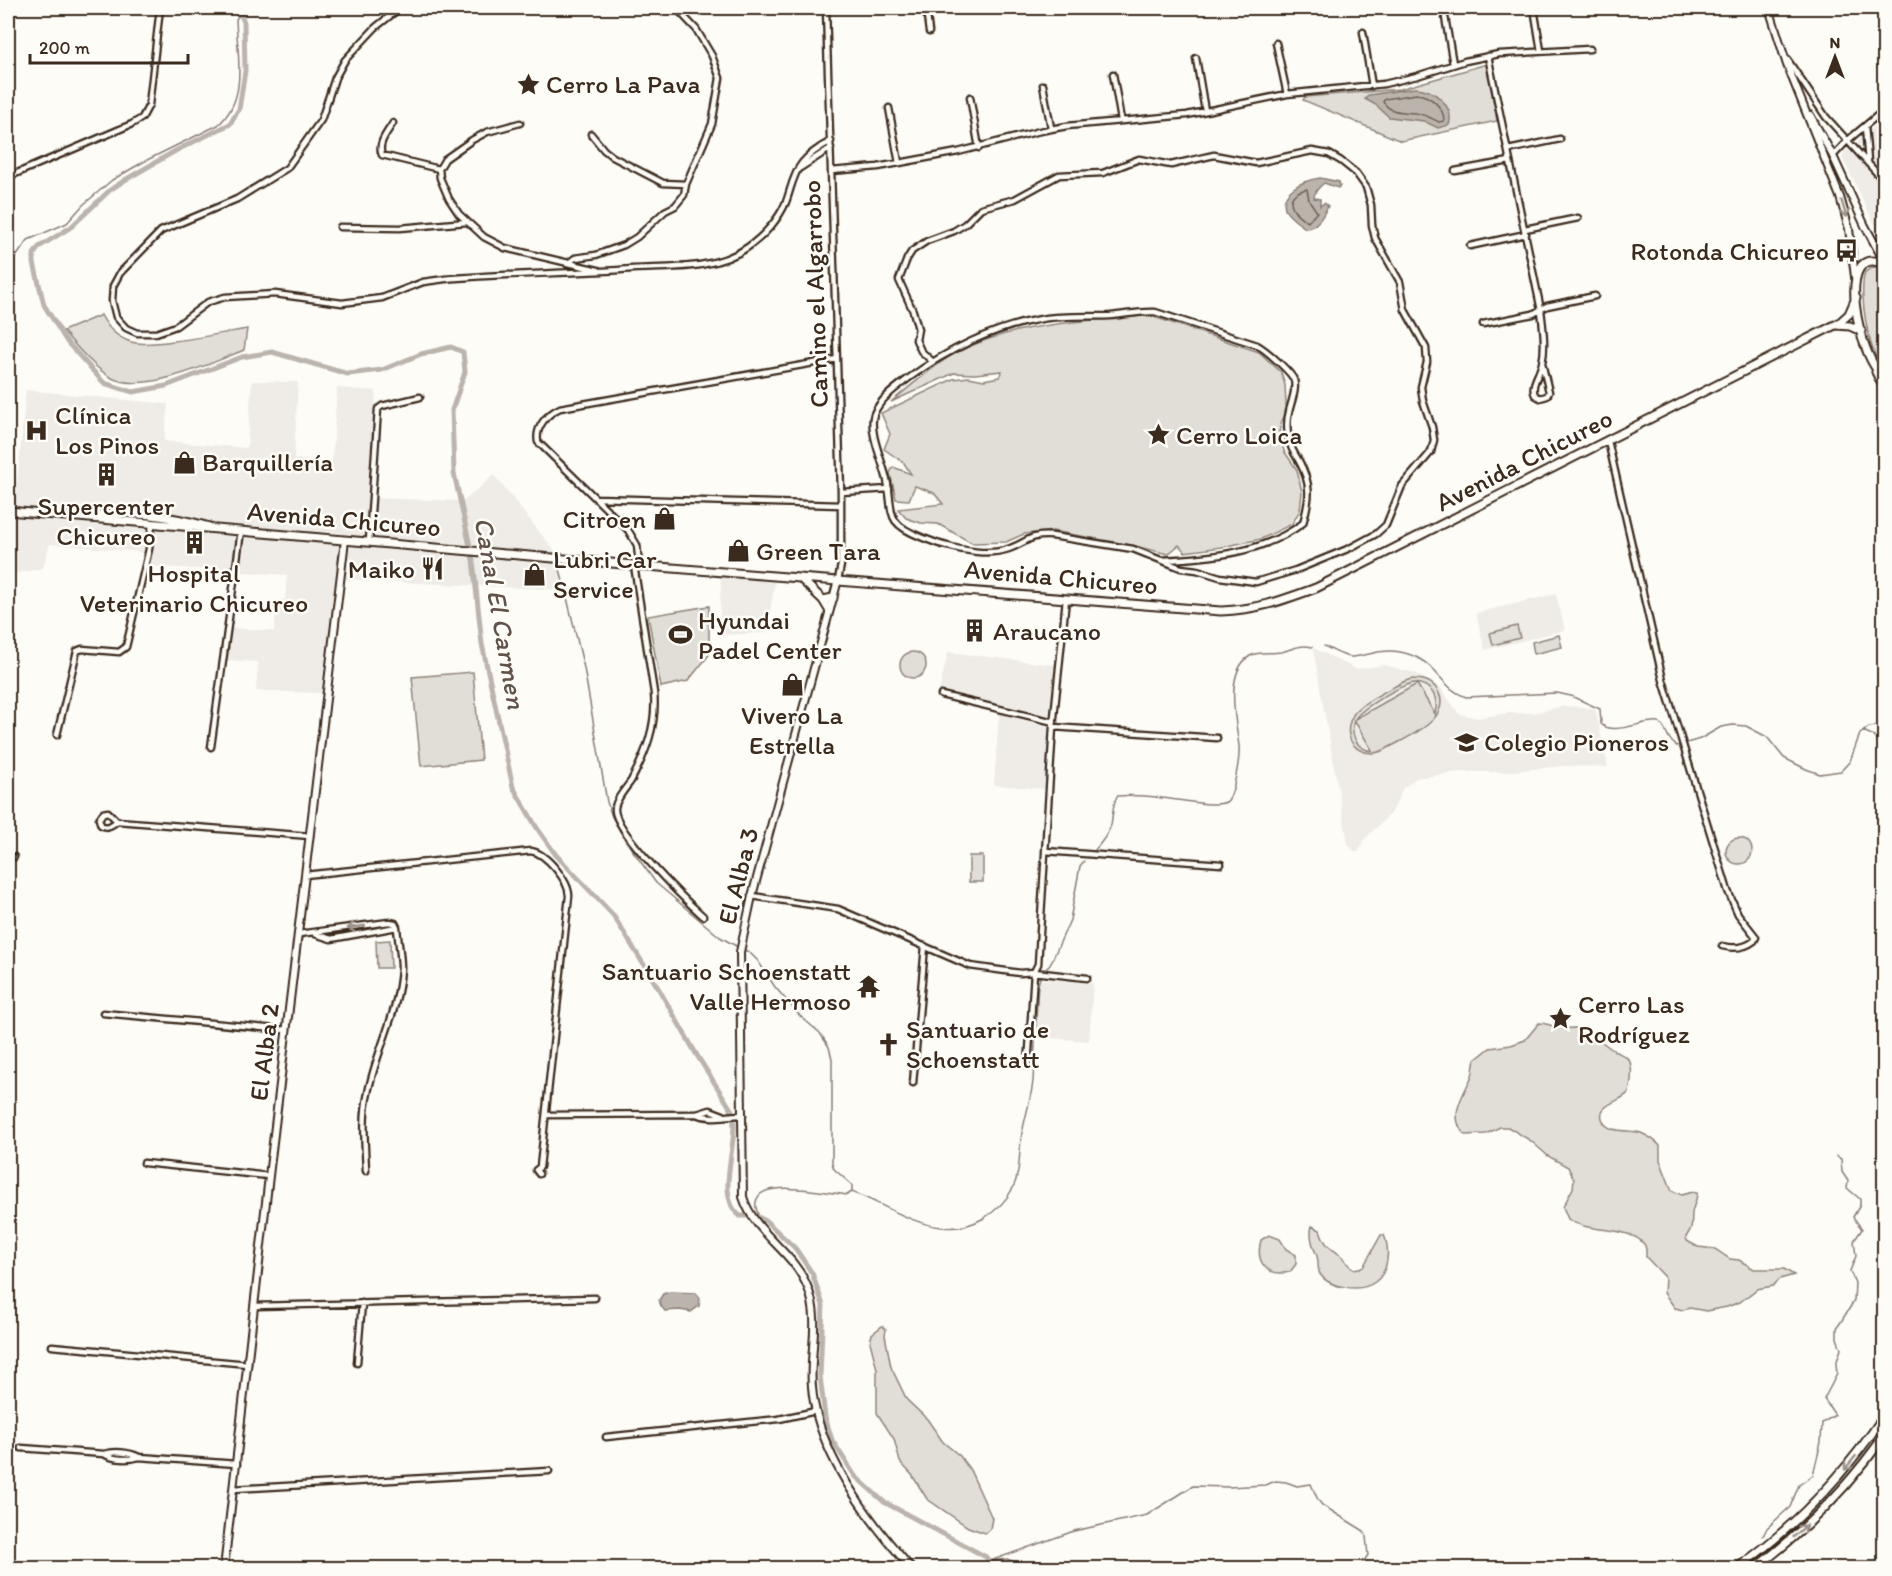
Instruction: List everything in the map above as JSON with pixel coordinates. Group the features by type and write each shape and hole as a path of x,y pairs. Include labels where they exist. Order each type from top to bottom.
{"main road":[{"path":"1884,262 1865,263 1855,277 1861,331 1884,388"},
{"name":"Avenida Chicureo","path":"8,511 636,565 1244,610 1267,606 1326,584 1834,326 1849,314 1856,298"},
{"path":"1834,326 1850,326 1861,331"},
{"path":"1874,367 1884,376"},
{"name":"Avenida Chicureo","path":"82,517 114,514 161,516 222,530"},
{"path":"800,578 823,600 829,610"},
{"path":"823,600 833,598"},
{"path":"1737,1569 1782,1533 1822,1495 1859,1451 1884,1416"},
{"path":"1755,1569 1828,1504 1865,1462 1884,1436"}],"street":[{"path":"8,177 142,118 149,105 160,8"},
{"path":"400,8 376,27 345,60 335,78 321,120 287,168 237,199 160,231 120,273 113,286 112,294 113,308 120,323 137,333 156,333 185,322 208,302 240,295 275,294 342,303 382,298 423,282 445,279 606,272 708,263 735,255 755,242 776,220 798,170 811,154 831,141"},
{"path":"567,264 575,258 590,257 611,251 637,237 658,217 680,201 710,131 720,78 696,29 676,8"},
{"name":"Camino el Algarrobo","path":"826,8 841,505 841,565 838,580"},
{"path":"926,8 929,32"},
{"path":"1534,8 1541,51"},
{"path":"1769,8 1782,53 1845,211 1855,277"},
{"path":"1445,17 1453,64"},
{"path":"1363,32 1372,86"},
{"path":"1276,43 1287,94"},
{"path":"831,171 899,163 979,148 1051,128 1187,115 1287,94 1372,86 1407,79 1453,64 1488,56 1590,49"},
{"path":"1782,53 1826,117 1884,181"},
{"path":"1488,56 1541,310 1542,363 1533,390 1535,396 1540,398 1547,396 1549,392 1542,363"},
{"path":"1196,58 1205,111"},
{"path":"1113,74 1121,120"},
{"path":"1794,82 1884,262"},
{"path":"1043,85 1051,128"},
{"path":"970,97 979,148"},
{"path":"889,108 899,163"},
{"path":"1833,156 1884,110"},
{"path":"393,123 381,144 382,155 439,169"},
{"path":"520,123 487,132 445,159 439,169 448,199 466,222 484,237 505,248 606,272"},
{"path":"1865,126 1869,164"},
{"path":"591,134 613,158 663,183 686,184"},
{"path":"1508,150 1560,140"},
{"path":"798,170 831,148"},
{"path":"933,362 921,351 916,340 918,329 913,311 899,280 902,270 912,252 927,241 960,228 981,208 1014,199 1059,175 1103,172 1138,159 1171,165 1214,155 1256,163 1312,152 1329,154 1356,172 1366,188 1371,205 1375,238 1400,282 1405,310 1426,348 1425,375 1421,387 1434,440 1431,452 1402,486 1386,525 1376,534 1328,557 1274,578 1256,582 1181,568 1133,549 1040,535 1002,551 946,546 898,526 891,507 889,489 874,436 874,413 883,399 933,362 975,340 1022,323 1043,319 1155,312 1257,345 1267,351 1294,380 1294,394 1288,413 1288,436 1290,446 1305,473 1310,489 1303,524 1288,534 1261,545 1231,553 1162,560"},
{"path":"1455,171 1510,161"},
{"path":"1470,246 1578,218"},
{"path":"340,227 393,228 466,222"},
{"path":"1483,324 1533,314 1547,306 1595,296"},
{"path":"702,916 648,861 624,829 615,811 616,804 636,772 648,745 655,713 636,565 638,550 632,535 538,442 537,437 540,427 556,410 837,359"},
{"path":"369,542 377,411 382,406 420,397"},
{"path":"1608,441 1663,680 1682,745 1728,891 1738,914 1756,937 1746,946 1735,948 1722,946"},
{"path":"840,492 889,489"},
{"path":"596,498 841,505"},
{"path":"57,735 77,651 82,649 119,652 126,647 149,549 152,525"},
{"path":"211,747 241,531"},
{"name":"El Alba 2","path":"224,1569 345,540"},
{"name":"El Alba 3","path":"838,580 752,896 740,949 737,1114 743,1197 756,1223 790,1257 804,1278 810,1294 816,1328 811,1373 816,1411 829,1448 873,1523 911,1569"},
{"path":"1028,1065 1066,598"},
{"path":"941,695 1054,725 1217,738"},
{"path":"117,821 310,836"},
{"path":"305,875 531,851 540,854 564,879 570,892 540,1167"},
{"path":"1046,851 1221,864"},
{"path":"8,856 14,857"},
{"path":"752,896 838,909 978,968 1088,978"},
{"path":"298,934 313,933 331,939 397,927 400,960 399,983 392,1019 371,1077 366,1099 364,1125 366,1171"},
{"path":"913,1083 925,946"},
{"path":"103,1013 286,1030"},
{"path":"546,1115 696,1114 710,1110 723,1115 737,1114"},
{"path":"144,1163 269,1176"},
{"path":"255,1306 595,1298"},
{"path":"357,1363 362,1303"},
{"path":"52,1346 248,1364"},
{"path":"606,1437 779,1419 816,1411"},
{"path":"21,1448 237,1464"},
{"path":"233,1489 549,1471"}],"shaded area":[{"path":"1487,64 1497,121 1401,141 1303,100 1305,97 1400,89"},
{"path":"1884,118 1884,244 1842,157"},
{"path":"1873,267 1880,268 1884,272 1884,368 1873,350 1864,307 1865,272"},
{"path":"101,315 117,335 131,342 140,343 187,339 247,329 244,350 179,375 144,382 114,379 80,351 63,331"},
{"path":"1151,316 1259,352 1281,372 1285,385 1286,404 1279,432 1284,451 1297,470 1302,492 1300,510 1292,524 1261,539 1185,552 1179,545 1168,554 1053,531 1024,534 1006,542 972,543 938,524 921,523 906,518 898,509 943,504 934,493 915,486 909,500 896,499 890,473 893,467 911,474 904,463 884,449 890,434 881,413 953,379 969,377 984,380 999,377 1002,371 975,374 954,373 891,402 927,373 949,357 995,337 1043,326"},
{"path":"252,381 298,382 294,459 332,462 337,388 376,391 369,498 464,501 494,475 557,554 564,590 336,579 322,693 256,691 258,662 227,660 231,628 274,631 277,602 285,599 287,575 149,566 151,553 50,544 43,568 8,575 8,516 14,516 26,390 168,404 164,441 247,448"},
{"path":"721,576 776,578 766,633 719,635"},
{"path":"1556,594 1565,630 1485,650 1476,613"},
{"name":"Hyundai Padel Center","path":"709,606 709,655 688,681 661,687 648,616"},
{"path":"1517,626 1520,638 1493,645 1490,633"},
{"path":"1559,635 1562,647 1534,654 1532,642"},
{"name":"Colegio Pioneros","path":"1313,648 1356,669 1384,665 1415,673 1441,688 1459,714 1478,718 1508,713 1533,713 1564,706 1595,708 1608,767 1564,766 1502,772 1460,772 1417,778 1403,788 1392,812 1363,841 1359,852 1354,851 1348,844"},
{"path":"913,652 922,656 926,665 922,674 913,678 904,674 900,665 904,656"},
{"path":"948,652 1056,665 1051,718 939,691"},
{"path":"473,672 481,760 421,766 412,677"},
{"path":"1418,679 1434,685 1441,699 1440,708 1435,717 1417,732 1388,748 1379,752 1362,751 1351,741 1349,733 1349,724 1353,715 1369,701 1403,682","holes":["1414,683 1425,686 1433,693 1436,703 1435,714 1417,684 1355,719 1382,698","1354,720 1372,750 1372,751 1358,744 1353,731"]},
{"path":"999,713 1050,727 1045,789 994,785"},
{"path":"1739,838 1748,842 1752,851 1748,860 1739,864 1730,860 1726,851 1730,842"},
{"path":"969,856 983,856 983,882 969,882"},
{"path":"390,940 391,968 377,968 376,941"},
{"path":"1040,979 1093,983 1089,1041 1035,1037"},
{"path":"1539,1023 1586,1031 1629,1060 1631,1084 1628,1093 1606,1107 1601,1115 1610,1128 1641,1133 1660,1146 1660,1160 1672,1191 1682,1195 1697,1193 1687,1241 1698,1247 1715,1249 1730,1259 1739,1260 1754,1269 1784,1269 1794,1275 1780,1279 1773,1286 1757,1289 1740,1302 1727,1307 1706,1311 1675,1308 1664,1293 1665,1277 1646,1257 1645,1246 1637,1238 1629,1234 1586,1227 1568,1219 1563,1207 1573,1188 1574,1179 1568,1167 1548,1156 1531,1141 1508,1127 1500,1127 1486,1134 1465,1135 1460,1128 1457,1114 1472,1076 1475,1060 1490,1048 1525,1040"},
{"path":"1312,1226 1320,1230 1327,1245 1354,1269 1363,1267 1381,1235 1384,1235 1387,1260 1380,1278 1369,1285 1355,1288 1338,1286 1325,1279 1319,1270 1318,1258 1311,1237"},
{"path":"1269,1235 1280,1239 1286,1249 1296,1255 1296,1264 1290,1272 1274,1272 1264,1266 1261,1261 1261,1240"},
{"path":"882,1326 886,1329 891,1367 907,1400 927,1419 943,1442 960,1456 970,1470 992,1518 990,1529 985,1533 968,1527 927,1499 912,1475 900,1462 894,1439 877,1413 877,1369 870,1342 872,1334"}],"water":[{"path":"1415,88 1429,91 1441,99 1449,111 1449,125 1438,128 1424,121 1389,117 1365,99 1369,95"},
{"path":"1320,178 1339,182 1340,186 1338,188 1324,183 1319,188 1314,198 1320,199 1320,206 1324,203 1328,206 1316,224 1305,228 1286,211 1285,198 1300,184"},
{"path":"696,1293 700,1298 699,1306 691,1312 665,1311 659,1300 663,1294"}],"waterway":[{"name":"Canal El Carmen","path":"238,8 244,22 245,71 239,109 230,124 177,150 125,180 110,190 71,227 39,247 34,254 34,263 44,305 67,342 104,383 133,392 166,386 242,357 272,352 348,374 382,370 421,354 451,347 463,352 465,372 452,410 454,473 473,560 482,644 513,787 556,855 613,915 731,1109 734,1135 728,1194 732,1207 740,1216 756,1216 766,1221 795,1248 812,1273 823,1305 820,1376 825,1417 832,1440 855,1476 884,1502 986,1557 993,1568"},
{"path":"8,262 16,257 28,240 67,223 83,205 112,180 218,125 228,114 238,89 236,19 242,12 253,8"},
{"path":"560,569 584,668 607,802 612,817 625,840 656,883 720,937 738,947"},
{"path":"1095,850 1110,829 1117,796 1151,797 1204,804 1226,802 1232,793 1239,758 1234,685 1242,663 1250,656 1257,654 1281,652 1300,646 1312,647"},
{"path":"1324,646 1351,657 1385,651 1411,655 1427,664 1451,688 1466,697 1557,693 1571,696 1600,709 1601,724 1606,727 1620,728 1659,722 1677,746 1700,739 1721,727 1746,726 1767,737 1784,758 1820,774 1841,771 1850,761 1860,734 1869,727 1884,725"},
{"path":"1863,731 1884,745"},
{"path":"1044,971 1050,965 1070,920 1080,866 1084,861"},
{"path":"742,949 758,961 775,987 800,1016 820,1033 829,1047 832,1059 832,1163 834,1169 852,1185 852,1192"},
{"path":"759,1217 756,1204 762,1193 784,1188 847,1195 852,1192 907,1217 941,1227 963,1226 992,1213 1007,1197 1017,1176 1021,1139 1033,1081 1038,985 1041,974"},
{"path":"1763,1536 1767,1528 1790,1507 1799,1485 1813,1475 1821,1442 1822,1423 1835,1415 1824,1399 1837,1374 1836,1364 1841,1349 1837,1338 1837,1328 1854,1301 1855,1283 1850,1271 1856,1256 1854,1241 1862,1229 1853,1217 1860,1205 1860,1199 1847,1188 1848,1181 1842,1172 1841,1159 1836,1156"},
{"path":"990,1561 1074,1531 1147,1515 1193,1486 1265,1485 1276,1481 1297,1486 1311,1484 1322,1505 1364,1531 1368,1555 1362,1564 1364,1568"},
{"path":"993,1561 1007,1559 1029,1568"}],"place":[{"name":"Cerro La Pava","path":"528,84"},
{"name":"Rotonda Chicureo","path":"1847,251"},
{"name":"Clínica Los Pinos","path":"37,430"},
{"name":"Cerro Loica","path":"1158,435"},
{"name":"Barquillería","path":"184,462"},
{"name":"Supercenter Chicureo","path":"106,475"},
{"name":"Citroen","path":"664,519"},
{"name":"Hospital Veterinario Chicureo","path":"194,542"},
{"name":"Green Tara","path":"738,551"},
{"name":"Maiko","path":"433,569"},
{"name":"Lubri Car Service","path":"535,574"},
{"name":"Araucano","path":"975,631"},
{"name":"Hyundai Padel Center","path":"680,635"},
{"name":"Vivero La Estrella","path":"792,684"},
{"name":"Colegio Pioneros","path":"1466,742"},
{"name":"Santuario Schoenstatt Valle Hermoso","path":"869,986"},
{"name":"Cerro Las Rodríguez","path":"1560,1019"},
{"name":"Santuario de Schoenstatt","path":"888,1044"}]}
